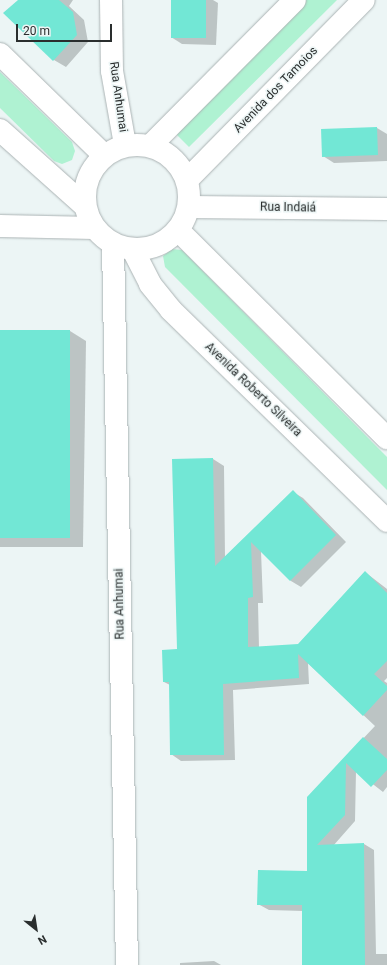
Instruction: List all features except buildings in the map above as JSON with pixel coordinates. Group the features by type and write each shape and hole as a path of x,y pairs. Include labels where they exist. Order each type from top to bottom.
{"street":[{"name":"Rua Anhumai","path":"112,0 112,71 125,145"},
{"path":"151,145 295,0"},
{"name":"Avenida dos Tamoios","path":"187,180 364,0"},
{"path":"0,54 104,155"},
{"path":"0,130 85,206 94,228 113,244 134,250 158,245 178,230 189,207 187,180 174,158 151,145 125,145 104,155 87,178 85,206"},
{"name":"Rua Indaiá","path":"189,207 387,209"},
{"path":"0,226 94,228"},
{"path":"178,230 387,438"},
{"name":"Rua Anhumai","path":"113,244 127,965"},
{"name":"Avenida Roberto Silveira","path":"134,250 150,284 171,310 387,521"}],"green space":[{"path":"302,0 337,0 189,147 172,130"},
{"path":"0,72 72,142 75,151 72,160 62,164 54,161 0,108"},
{"path":"172,249 182,250 387,457 387,490 165,267 163,256"}]}
